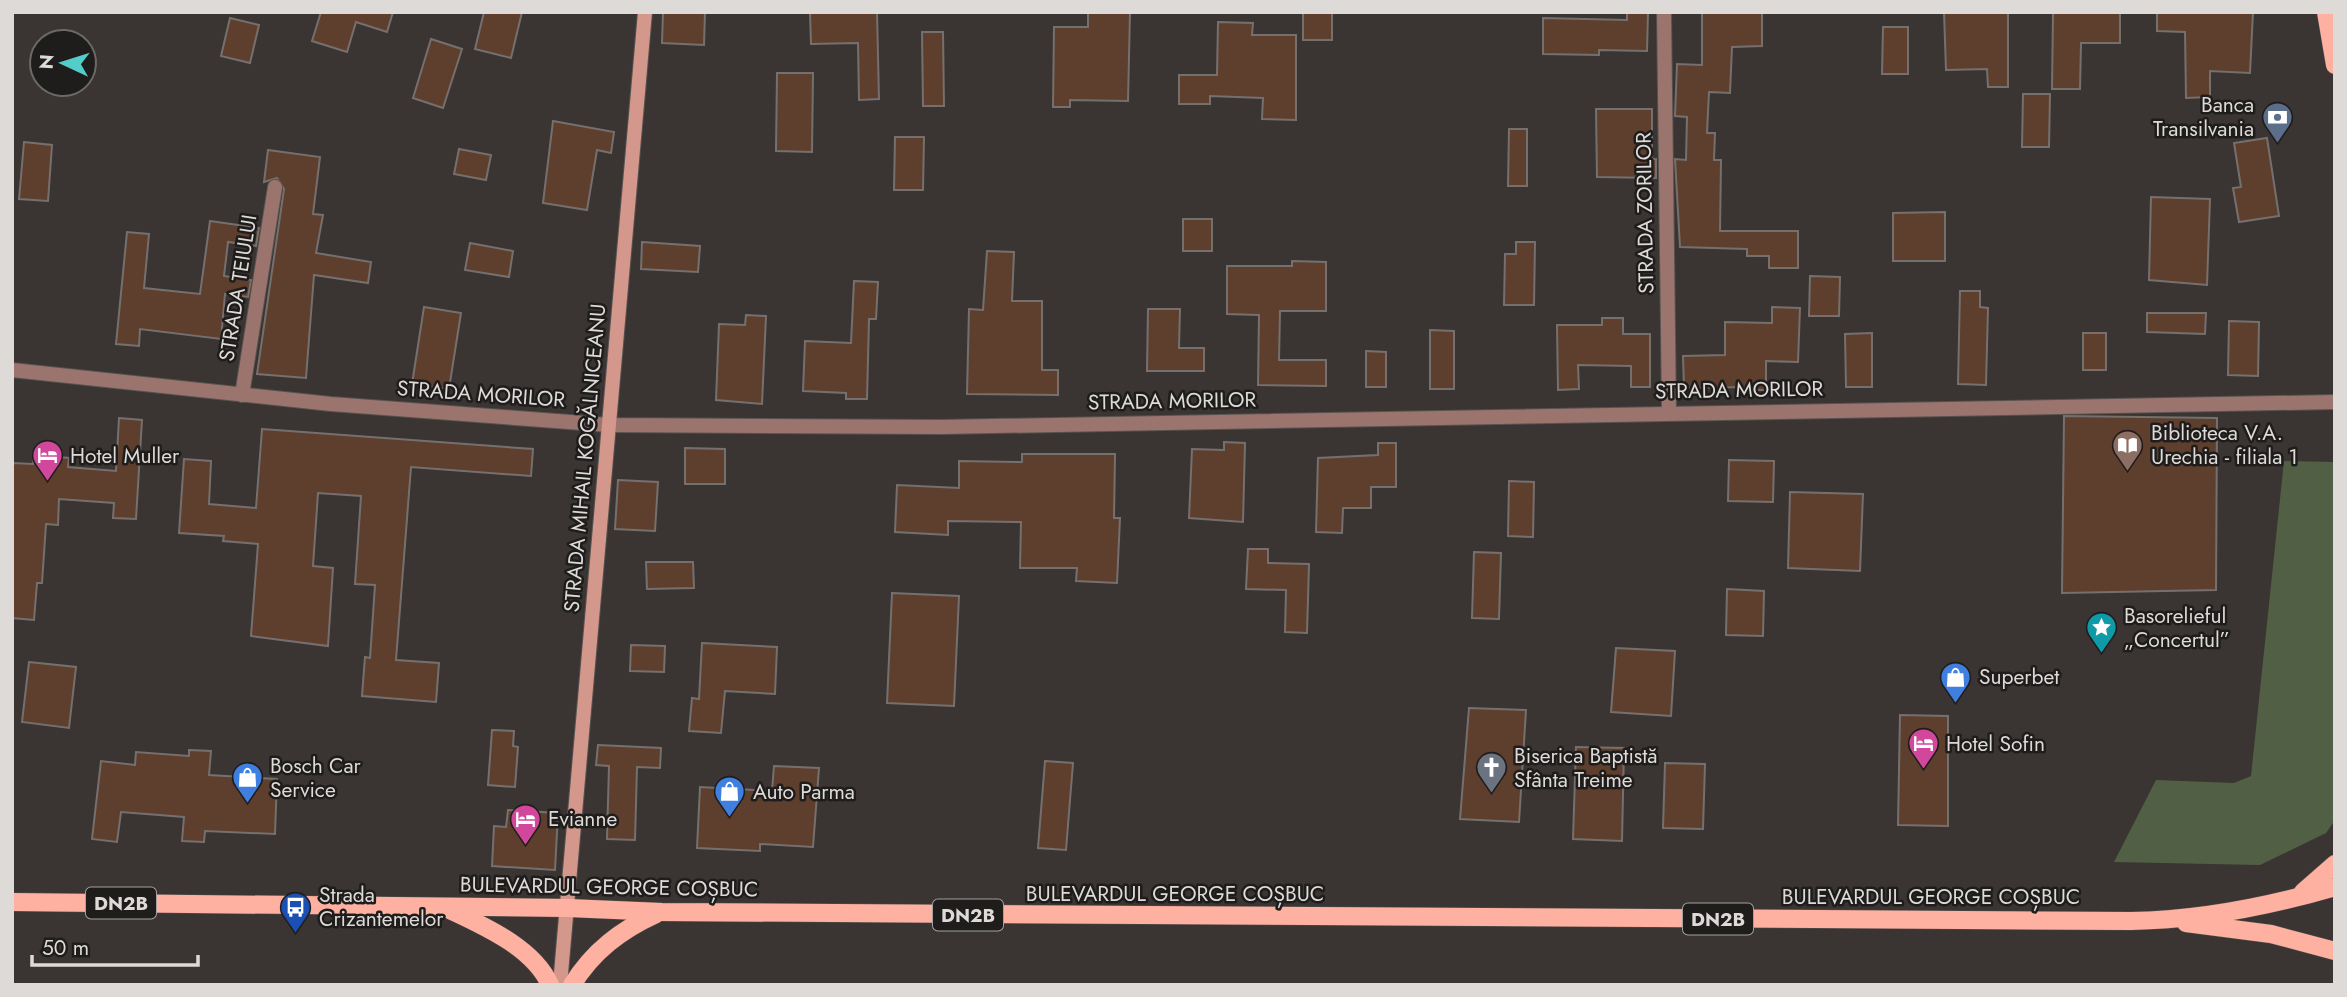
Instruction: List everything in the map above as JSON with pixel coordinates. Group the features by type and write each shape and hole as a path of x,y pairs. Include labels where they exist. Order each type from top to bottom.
{"main road":[{"path":"2326,12 2335,65"},
{"path":"2297,898 2335,864"},
{"name":"BULEVARDUL GEORGE COȘBUC","path":"12,902 568,908 662,912 2162,921 2297,898 2335,887"},
{"path":"443,907 501,937 530,958 550,985"},
{"path":"572,985 605,945 629,927 662,912"},
{"name":"DN2B","path":"2162,921 2271,934 2335,951"}],"street":[{"name":"STRADA MIHAIL KOGĂLNICEANU","path":"560,985 645,12"},
{"name":"STRADA ZORILOR","path":"1664,12 1669,412"},
{"name":"STRADA TEIULUI","path":"242,395 275,187"},
{"name":"STRADA MORILOR","path":"12,370 242,395 609,425 941,426 2335,401"}],"green space":[{"path":"2284,461 2335,462 2335,820 2326,833 2260,865 2114,862 2156,780 2234,783 2251,776"}],"building":[{"path":"321,12 393,12 387,32 356,22 347,52 312,41"},
{"path":"484,12 522,12 511,58 475,49"},
{"path":"663,12 705,12 704,45 662,43"},
{"path":"810,12 877,12 879,99 859,100 858,43 811,44"},
{"path":"1088,12 1130,12 1128,101 1070,100 1070,107 1053,107 1054,27 1088,27"},
{"path":"1303,12 1332,12 1332,40 1303,40"},
{"path":"1627,12 1648,12 1647,51 1599,50 1599,55 1543,54 1543,18 1627,20"},
{"path":"1702,12 1762,12 1762,46 1732,47 1730,93 1709,92 1707,133 1715,133 1714,160 1721,160 1720,231 1798,231 1798,268 1769,268 1769,256 1747,256 1747,249 1680,247 1675,159 1686,160 1687,117 1675,116 1677,64 1702,65"},
{"path":"1944,12 2008,12 2008,87 1988,87 1987,69 1946,70"},
{"path":"2053,12 2120,12 2120,43 2081,43 2080,89 2052,89"},
{"path":"2157,12 2253,12 2250,73 2210,71 2210,97 2186,98 2185,32 2157,31"},
{"path":"230,18 259,25 250,63 221,56"},
{"path":"1218,22 1253,23 1252,35 1296,35 1296,120 1262,119 1263,98 1210,96 1210,104 1179,104 1179,75 1217,75"},
{"path":"1883,27 1908,27 1908,74 1882,74"},
{"path":"922,32 943,32 944,106 923,106"},
{"path":"431,39 462,49 443,108 413,98"},
{"path":"777,73 813,73 812,152 776,151"},
{"path":"2023,94 2050,94 2049,147 2022,147"},
{"path":"1596,109 1652,109 1652,159 1656,159 1656,178 1597,177"},
{"path":"553,121 614,132 611,153 597,150 587,210 543,203"},
{"path":"1509,129 1527,129 1527,186 1508,186"},
{"path":"895,137 924,137 923,190 894,190"},
{"path":"2267,138 2279,216 2239,222 2233,188 2241,187 2234,143"},
{"path":"24,142 52,145 48,201 19,199"},
{"path":"459,149 491,155 486,180 454,174"},
{"path":"268,150 320,157 313,214 323,215 316,253 371,262 368,283 314,275 306,378 257,374 284,189 277,178 264,182"},
{"path":"2151,197 2210,199 2207,285 2149,280"},
{"path":"1945,212 1945,261 1893,261 1893,213"},
{"path":"1183,219 1212,219 1212,251 1183,251"},
{"path":"210,221 259,228 256,246 228,242 224,276 251,280 248,297 225,294 221,339 140,329 139,346 116,344 127,232 149,234 144,288 200,294"},
{"path":"642,242 700,246 698,272 641,269"},
{"path":"1516,242 1535,242 1534,305 1504,305 1505,254 1516,254"},
{"path":"470,243 513,251 509,277 465,270"},
{"path":"987,251 1014,252 1012,301 1042,301 1042,370 1058,370 1058,395 967,394 969,309 983,310"},
{"path":"1292,261 1326,262 1326,311 1280,311 1279,360 1326,360 1326,386 1258,385 1259,315 1227,314 1227,266 1292,266"},
{"path":"1810,276 1840,277 1839,316 1809,316"},
{"path":"854,281 878,282 876,319 869,319 867,399 846,399 846,393 803,391 805,341 851,343"},
{"path":"1960,291 1980,291 1980,307 1988,308 1986,385 1958,384"},
{"path":"424,307 461,313 449,389 412,384"},
{"path":"1772,307 1800,308 1798,362 1766,361 1766,390 1748,390 1748,387 1684,388 1683,356 1725,355 1725,322 1772,323"},
{"path":"1148,309 1180,309 1179,348 1204,348 1204,371 1147,371"},
{"path":"2147,313 2206,313 2205,334 2147,332"},
{"path":"746,315 766,316 762,404 716,400 719,324 745,325"},
{"path":"1602,318 1623,318 1623,334 1650,334 1650,387 1631,387 1631,366 1578,365 1579,389 1558,390 1557,325 1602,325"},
{"path":"2229,321 2259,322 2258,376 2228,375"},
{"path":"1430,330 1454,331 1454,389 1430,389"},
{"path":"1872,333 1872,387 1846,387 1845,334"},
{"path":"2083,333 2106,333 2106,370 2083,370"},
{"path":"1366,351 1386,352 1386,387 1366,387"},
{"path":"2064,416 2217,418 2216,590 2062,593"},
{"path":"119,418 142,420 136,519 113,518 114,503 59,499 58,525 46,524 42,583 37,583 34,620 12,618 12,463 33,464 34,455 69,458 68,467 116,471"},
{"path":"262,429 533,449 531,476 411,467 396,660 439,663 436,702 362,696 365,657 370,658 375,585 355,584 361,496 318,493 313,566 333,568 328,646 251,636 258,544 223,541 224,536 179,533 184,459 211,461 209,504 256,508"},
{"path":"1224,442 1245,443 1243,522 1189,518 1192,449 1224,450"},
{"path":"1378,443 1396,443 1396,487 1371,487 1371,508 1343,508 1342,533 1316,532 1318,458 1378,455"},
{"path":"685,448 725,449 725,484 685,484"},
{"path":"1022,454 1115,454 1114,518 1120,518 1117,583 1076,581 1077,568 1020,568 1021,522 948,521 948,535 895,532 897,485 959,488 959,461 1022,462"},
{"path":"1729,460 1774,461 1773,502 1728,501"},
{"path":"618,480 658,482 655,531 615,529"},
{"path":"1509,481 1534,482 1533,537 1508,536"},
{"path":"1790,492 1863,494 1860,571 1788,568"},
{"path":"1248,549 1268,549 1268,563 1309,564 1307,633 1285,632 1286,590 1246,589"},
{"path":"1474,552 1501,553 1499,619 1472,618"},
{"path":"646,562 693,562 694,588 647,589"},
{"path":"1727,589 1764,591 1763,636 1726,635"},
{"path":"892,593 959,596 954,706 887,703"},
{"path":"702,643 777,647 775,694 725,691 721,733 689,731 692,698 699,699"},
{"path":"631,645 665,646 664,672 630,671"},
{"path":"1616,648 1675,651 1671,716 1611,712"},
{"path":"29,662 76,667 69,728 22,722"},
{"path":"1469,708 1526,710 1519,822 1460,819"},
{"name":"Hotel Sofin","path":"1900,715 1948,716 1948,826 1898,825"},
{"path":"492,730 514,731 513,746 518,747 515,787 488,785"},
{"path":"598,745 661,748 660,768 637,767 635,840 607,839 609,766 596,765"},
{"path":"1576,747 1624,748 1622,841 1573,839"},
{"path":"189,750 211,751 209,775 277,779 275,834 205,831 204,842 182,841 184,817 121,812 117,842 92,839 101,761 135,765 136,752 189,756"},
{"path":"1045,761 1073,763 1066,850 1038,848"},
{"path":"1665,763 1705,764 1703,829 1663,828"},
{"path":"774,766 819,768 813,847 760,844 760,851 697,848 700,787 772,791"},
{"name":"Evianne","path":"508,810 558,813 555,870 492,866 494,826 506,827"}],"place":[{"name":"Banca Transilvania","path":"2277,144"},
{"name":"Biblioteca V.A. Urechia - filiala 1","path":"2128,472"},
{"name":"Hotel Muller","path":"47,483"},
{"name":"Basorelieful „Concertul”","path":"2101,655"},
{"name":"Superbet","path":"1956,704"},
{"name":"Hotel Sofin","path":"1923,771"},
{"name":"Biserica Baptistă Sfânta Treime","path":"1491,795"},
{"name":"Bosch Car Service","path":"247,805"},
{"name":"Auto Parma","path":"730,819"},
{"name":"Evianne","path":"525,846"},
{"name":"Strada Crizantemelor","path":"296,934"}]}
